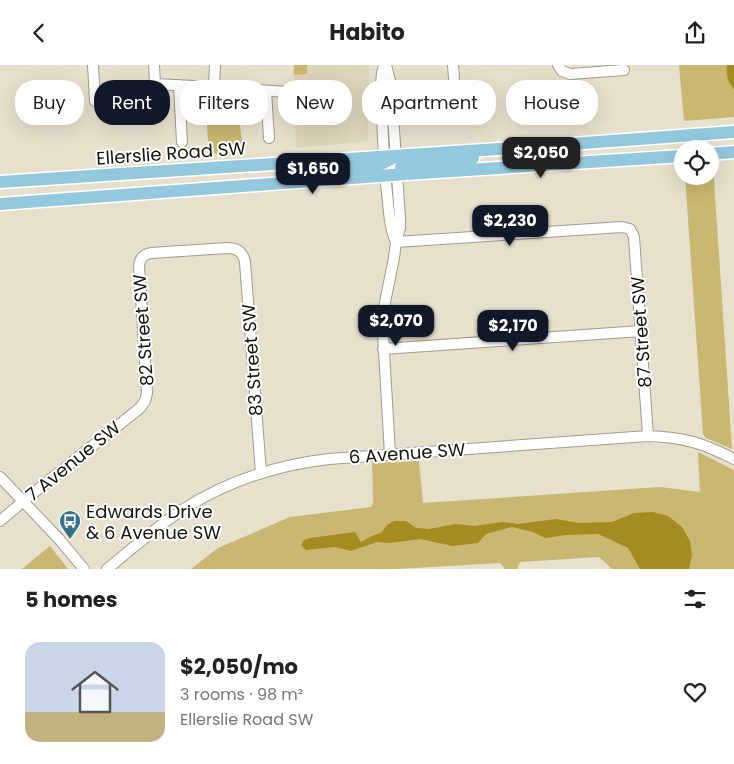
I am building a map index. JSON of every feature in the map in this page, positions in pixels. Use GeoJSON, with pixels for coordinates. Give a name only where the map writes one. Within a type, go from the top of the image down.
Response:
{"type":"FeatureCollection","features":[{"type":"Feature","properties":{"kind":"main road"},"geometry":{"type":"LineString","coordinates":[[0,204],[239,187],[289,175],[376,165],[509,154],[544,146],[734,132]]}},
{"type":"Feature","properties":{"kind":"main road"},"geometry":{"type":"LineString","coordinates":[[719,153],[734,152]]}},
{"type":"Feature","properties":{"kind":"main road","name":"Ellerslie Road SW"},"geometry":{"type":"LineString","coordinates":[[0,182],[390,165],[674,156]]}},
{"type":"Feature","properties":{"kind":"street"},"geometry":{"type":"LineString","coordinates":[[93,65],[94,83]]}},
{"type":"Feature","properties":{"kind":"street"},"geometry":{"type":"LineString","coordinates":[[154,65],[155,84],[179,85],[182,142]]}},
{"type":"Feature","properties":{"kind":"street"},"geometry":{"type":"LineString","coordinates":[[214,80],[215,65]]}},
{"type":"Feature","properties":{"kind":"street"},"geometry":{"type":"LineString","coordinates":[[385,65],[391,85],[390,165],[400,219],[400,229],[382,317],[390,454]]}},
{"type":"Feature","properties":{"kind":"street"},"geometry":{"type":"LineString","coordinates":[[453,65],[454,78]]}},
{"type":"Feature","properties":{"kind":"street"},"geometry":{"type":"LineString","coordinates":[[560,68],[570,74],[624,70]]}},
{"type":"Feature","properties":{"kind":"street"},"geometry":{"type":"LineString","coordinates":[[268,122],[269,138]]}},
{"type":"Feature","properties":{"kind":"street","name":"87 Street SW"},"geometry":{"type":"LineString","coordinates":[[396,242],[622,227],[630,229],[634,237],[648,436]]}},
{"type":"Feature","properties":{"kind":"street","name":"82 Street SW"},"geometry":{"type":"LineString","coordinates":[[145,401],[147,393],[139,270],[141,258],[151,253],[227,248],[238,251]]}},
{"type":"Feature","properties":{"kind":"street","name":"83 Street SW"},"geometry":{"type":"LineString","coordinates":[[238,251],[242,253],[245,262],[261,473]]}},
{"type":"Feature","properties":{"kind":"street"},"geometry":{"type":"LineString","coordinates":[[384,349],[640,331]]}},
{"type":"Feature","properties":{"kind":"street","name":"7 Avenue SW"},"geometry":{"type":"LineString","coordinates":[[0,521],[140,408],[145,401]]}},
{"type":"Feature","properties":{"kind":"street","name":"6 Avenue SW"},"geometry":{"type":"LineString","coordinates":[[107,569],[183,510],[224,487],[261,473],[315,460],[648,436],[691,441],[734,459]]}},
{"type":"Feature","properties":{"kind":"street"},"geometry":{"type":"LineString","coordinates":[[0,477],[59,539],[84,569]]}},
{"type":"Feature","properties":{"kind":"shaded area"},"geometry":{"type":"Polygon","coordinates":[[[293,65],[369,65],[369,80],[362,80],[362,125],[368,125],[368,141],[296,148],[295,125],[352,125],[352,80],[294,80],[293,65]]]}},
{"type":"Feature","properties":{"kind":"shaded area"},"geometry":{"type":"Polygon","coordinates":[[[294,65],[307,65],[307,74],[294,75],[294,65]]]}},
{"type":"Feature","properties":{"kind":"shaded area"},"geometry":{"type":"Polygon","coordinates":[[[679,65],[734,65],[734,117],[684,121],[679,65]]]}},
{"type":"Feature","properties":{"kind":"shaded area"},"geometry":{"type":"Polygon","coordinates":[[[727,65],[734,65],[734,89],[728,78],[727,65]]]}},
{"type":"Feature","properties":{"kind":"shaded area"},"geometry":{"type":"Polygon","coordinates":[[[207,125],[240,125],[243,151],[209,154],[207,125]]]}},
{"type":"Feature","properties":{"kind":"shaded area"},"geometry":{"type":"Polygon","coordinates":[[[686,185],[714,185],[732,449],[706,438],[703,434],[686,185]]]}},
{"type":"Feature","properties":{"kind":"shaded area"},"geometry":{"type":"Polygon","coordinates":[[[698,452],[734,470],[734,569],[612,569],[599,557],[520,562],[517,569],[505,569],[500,563],[396,569],[191,569],[218,548],[290,517],[371,507],[373,503],[372,463],[419,461],[423,503],[660,487],[700,492],[698,452]]]}},
{"type":"Feature","properties":{"kind":"shaded area"},"geometry":{"type":"Polygon","coordinates":[[[653,512],[668,516],[682,527],[690,541],[692,555],[689,569],[640,569],[628,548],[598,534],[545,538],[533,532],[512,527],[486,534],[478,543],[453,546],[420,539],[390,543],[377,542],[351,551],[335,547],[306,550],[301,545],[304,540],[310,538],[355,532],[361,542],[381,533],[387,525],[394,521],[406,521],[416,528],[429,529],[456,524],[475,526],[502,522],[518,524],[556,519],[579,523],[612,522],[634,513],[653,512]]]}},
{"type":"Feature","properties":{"kind":"shaded area"},"geometry":{"type":"Polygon","coordinates":[[[50,546],[68,569],[21,569],[23,568],[50,546]]]}},
{"type":"Feature","properties":{"kind":"place","name":"Edwards Drive & 6 Avenue SW"},"geometry":{"type":"Point","coordinates":[70,540]}}]}
